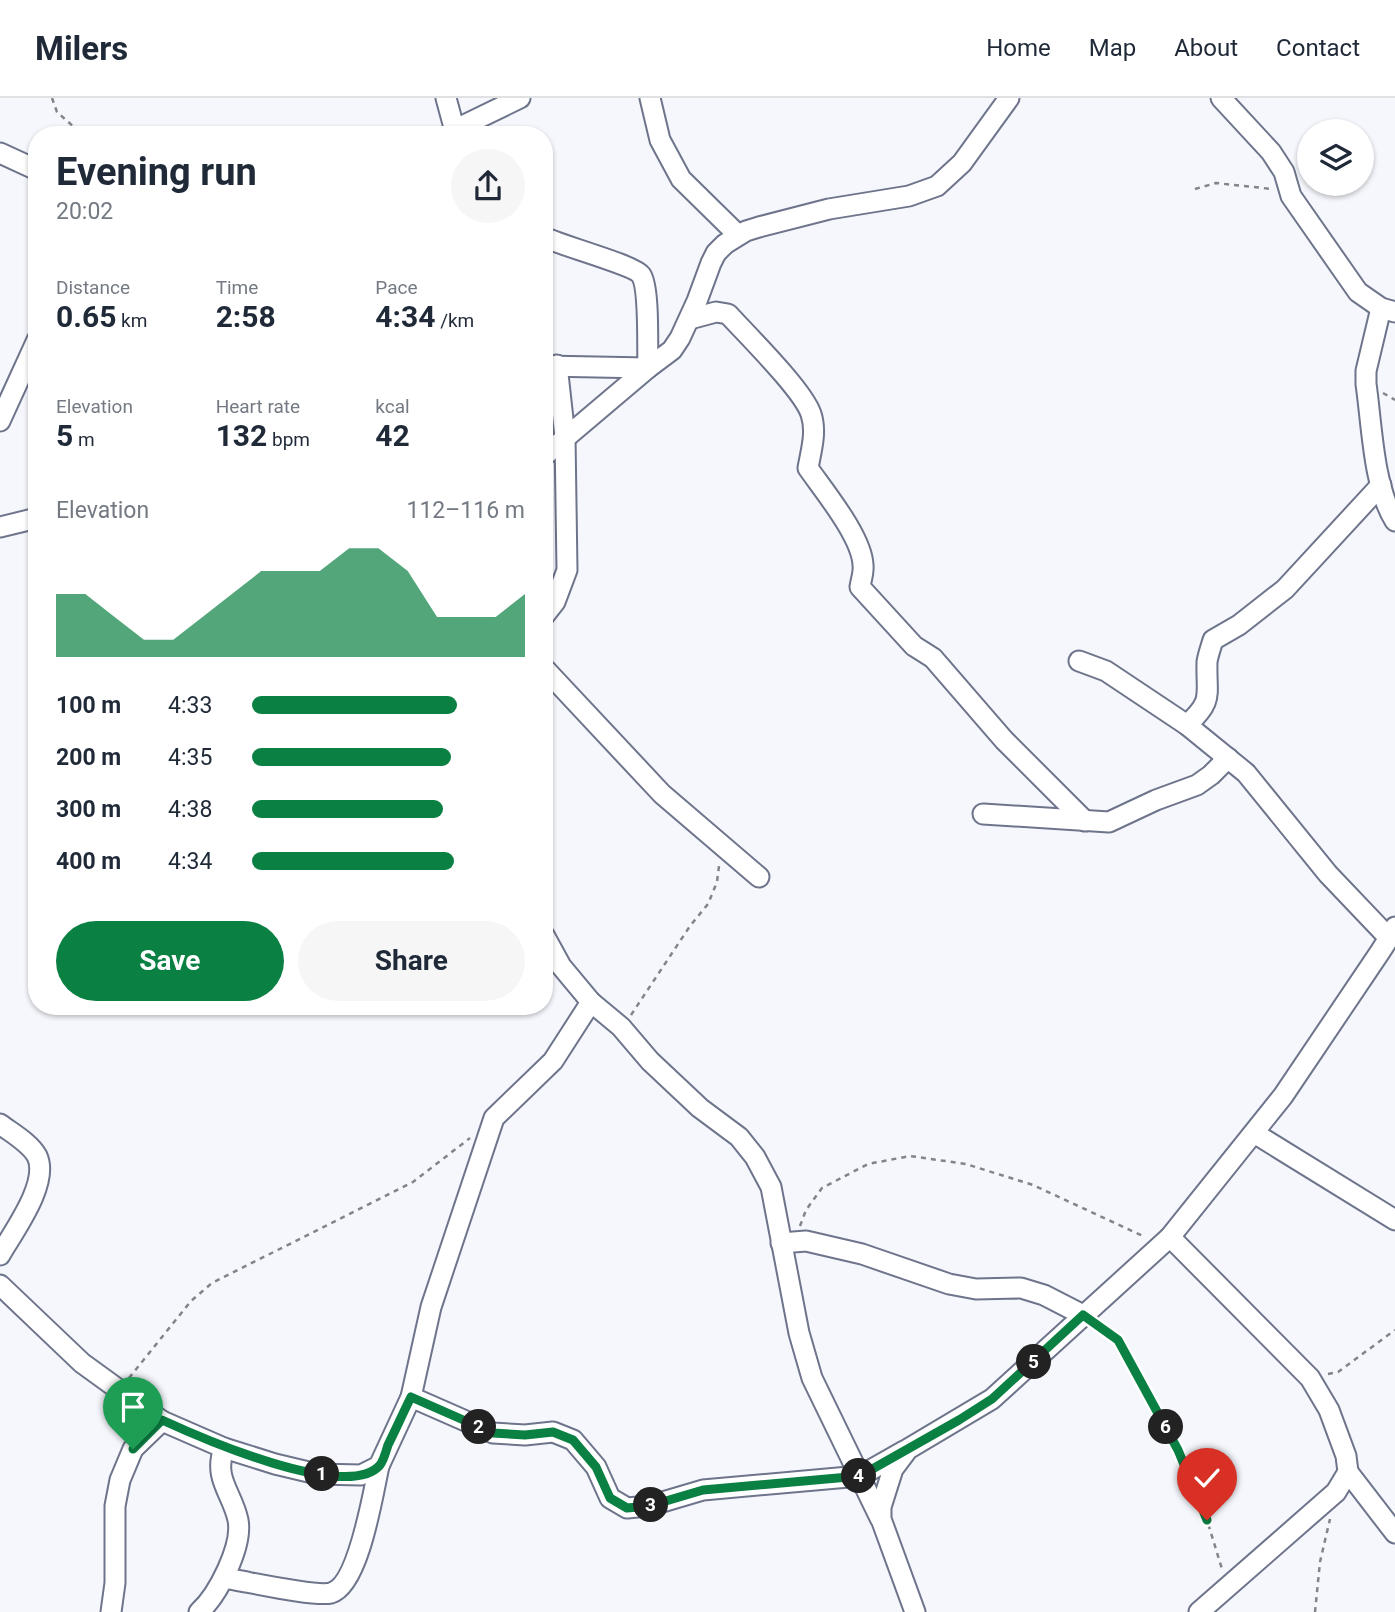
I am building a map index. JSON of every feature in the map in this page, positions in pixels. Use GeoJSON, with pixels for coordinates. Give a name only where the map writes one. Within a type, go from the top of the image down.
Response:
{"type":"FeatureCollection","features":[{"type":"Feature","properties":{"kind":"street"},"geometry":{"type":"LineString","coordinates":[[446,98],[453,126]]}},
{"type":"Feature","properties":{"kind":"street"},"geometry":{"type":"LineString","coordinates":[[466,126],[520,98]]}},
{"type":"Feature","properties":{"kind":"street"},"geometry":{"type":"LineString","coordinates":[[650,98],[660,140],[676,170],[738,235]]}},
{"type":"Feature","properties":{"kind":"street"},"geometry":{"type":"LineString","coordinates":[[553,448],[672,349],[690,319],[716,253],[738,235],[829,209],[909,196],[937,186],[962,163],[1009,98]]}},
{"type":"Feature","properties":{"kind":"street"},"geometry":{"type":"LineString","coordinates":[[1221,98],[1271,152],[1284,172],[1291,196],[1348,280],[1358,292],[1388,310],[1366,371],[1384,504],[1395,521]]}},
{"type":"Feature","properties":{"kind":"street"},"geometry":{"type":"LineString","coordinates":[[0,153],[28,166]]}},
{"type":"Feature","properties":{"kind":"street"},"geometry":{"type":"LineString","coordinates":[[553,241],[632,267],[642,276],[646,290],[648,369]]}},
{"type":"Feature","properties":{"kind":"street"},"geometry":{"type":"LineString","coordinates":[[690,319],[716,312],[728,314],[797,392],[811,413],[814,431],[808,468],[845,520],[858,545],[864,564],[860,587],[914,646],[933,658],[1004,740],[1084,821]]}},
{"type":"Feature","properties":{"kind":"street"},"geometry":{"type":"LineString","coordinates":[[0,421],[28,360]]}},
{"type":"Feature","properties":{"kind":"street"},"geometry":{"type":"LineString","coordinates":[[553,365],[648,369]]}},
{"type":"Feature","properties":{"kind":"street"},"geometry":{"type":"LineString","coordinates":[[553,375],[565,438],[567,570],[553,605]]}},
{"type":"Feature","properties":{"kind":"street"},"geometry":{"type":"LineString","coordinates":[[1186,725],[1202,711],[1206,702],[1209,687],[1207,660],[1213,640],[1239,625],[1285,589],[1381,485]]}},
{"type":"Feature","properties":{"kind":"street"},"geometry":{"type":"LineString","coordinates":[[0,527],[28,520]]}},
{"type":"Feature","properties":{"kind":"street"},"geometry":{"type":"LineString","coordinates":[[411,1397],[493,1433],[525,1435],[553,1432],[573,1440],[596,1467],[610,1498],[627,1508],[649,1506],[703,1490],[860,1476],[992,1399],[1165,1242],[1283,1096],[1393,933],[1328,874],[1246,773],[1186,725],[1106,671],[1079,661]]}},
{"type":"Feature","properties":{"kind":"street"},"geometry":{"type":"LineString","coordinates":[[553,678],[663,794],[759,877]]}},
{"type":"Feature","properties":{"kind":"street"},"geometry":{"type":"LineString","coordinates":[[983,814],[1109,822],[1197,785],[1228,758]]}},
{"type":"Feature","properties":{"kind":"street"},"geometry":{"type":"LineString","coordinates":[[553,951],[561,966],[591,1002],[621,1027],[650,1061],[700,1108],[739,1137],[755,1157],[771,1187],[787,1243],[799,1333],[812,1378],[881,1519],[915,1612]]}},
{"type":"Feature","properties":{"kind":"street"},"geometry":{"type":"LineString","coordinates":[[224,1577],[312,1593],[329,1593],[340,1588],[349,1578],[359,1550],[379,1466],[411,1397],[431,1307],[494,1118],[553,1061],[591,1002]]}},
{"type":"Feature","properties":{"kind":"street"},"geometry":{"type":"LineString","coordinates":[[0,1124],[23,1141],[37,1157],[40,1179],[0,1255]]}},
{"type":"Feature","properties":{"kind":"street"},"geometry":{"type":"LineString","coordinates":[[1254,1133],[1395,1220]]}},
{"type":"Feature","properties":{"kind":"street"},"geometry":{"type":"LineString","coordinates":[[787,1243],[806,1241],[862,1254],[949,1284],[976,1289],[1021,1289],[1044,1295],[1083,1315]]}},
{"type":"Feature","properties":{"kind":"street"},"geometry":{"type":"LineString","coordinates":[[1165,1242],[1310,1377],[1329,1410],[1346,1457],[1348,1472],[1395,1533]]}},
{"type":"Feature","properties":{"kind":"street"},"geometry":{"type":"LineString","coordinates":[[0,1285],[82,1363],[162,1420],[224,1448],[317,1474],[362,1475],[379,1466]]}},
{"type":"Feature","properties":{"kind":"street"},"geometry":{"type":"LineString","coordinates":[[111,1612],[115,1583],[115,1506],[120,1480],[133,1449],[162,1420]]}},
{"type":"Feature","properties":{"kind":"street"},"geometry":{"type":"LineString","coordinates":[[199,1612],[224,1577],[233,1559],[238,1521],[222,1480],[220,1459],[224,1448]]}},
{"type":"Feature","properties":{"kind":"street"},"geometry":{"type":"LineString","coordinates":[[881,1519],[881,1507],[893,1469],[908,1449]]}},
{"type":"Feature","properties":{"kind":"street"},"geometry":{"type":"LineString","coordinates":[[1199,1612],[1336,1492],[1348,1472]]}},
{"type":"Feature","properties":{"kind":"path"},"geometry":{"type":"LineString","coordinates":[[52,98],[57,112],[73,126]]}},
{"type":"Feature","properties":{"kind":"path"},"geometry":{"type":"LineString","coordinates":[[1195,189],[1216,183],[1268,188],[1291,196]]}},
{"type":"Feature","properties":{"kind":"path"},"geometry":{"type":"LineString","coordinates":[[621,1027],[640,1004],[690,926],[708,904],[718,882],[719,842]]}},
{"type":"Feature","properties":{"kind":"path"},"geometry":{"type":"LineString","coordinates":[[120,1389],[191,1301],[212,1283],[413,1182],[494,1118]]}},
{"type":"Feature","properties":{"kind":"path"},"geometry":{"type":"LineString","coordinates":[[787,1243],[822,1188],[868,1164],[910,1156],[966,1164],[1033,1185],[1165,1242]]}},
{"type":"Feature","properties":{"kind":"path"},"geometry":{"type":"LineString","coordinates":[[1083,1315],[1118,1340],[1178,1450],[1207,1520],[1227,1586]]}},
{"type":"Feature","properties":{"kind":"path"},"geometry":{"type":"LineString","coordinates":[[1310,1377],[1338,1372],[1395,1330]]}},
{"type":"Feature","properties":{"kind":"path"},"geometry":{"type":"LineString","coordinates":[[1315,1612],[1320,1562],[1336,1492]]}},
{"type":"Feature","properties":{"kind":"route"},"geometry":{"type":"LineString","coordinates":[[133,1449],[162,1420],[224,1448],[275,1464],[317,1474],[362,1475],[379,1466],[411,1397],[493,1433],[525,1435],[553,1432],[573,1440],[596,1467],[610,1498],[627,1508],[649,1506],[703,1490],[860,1476],[992,1399],[1083,1315],[1118,1340],[1178,1450],[1207,1520]]}}]}
